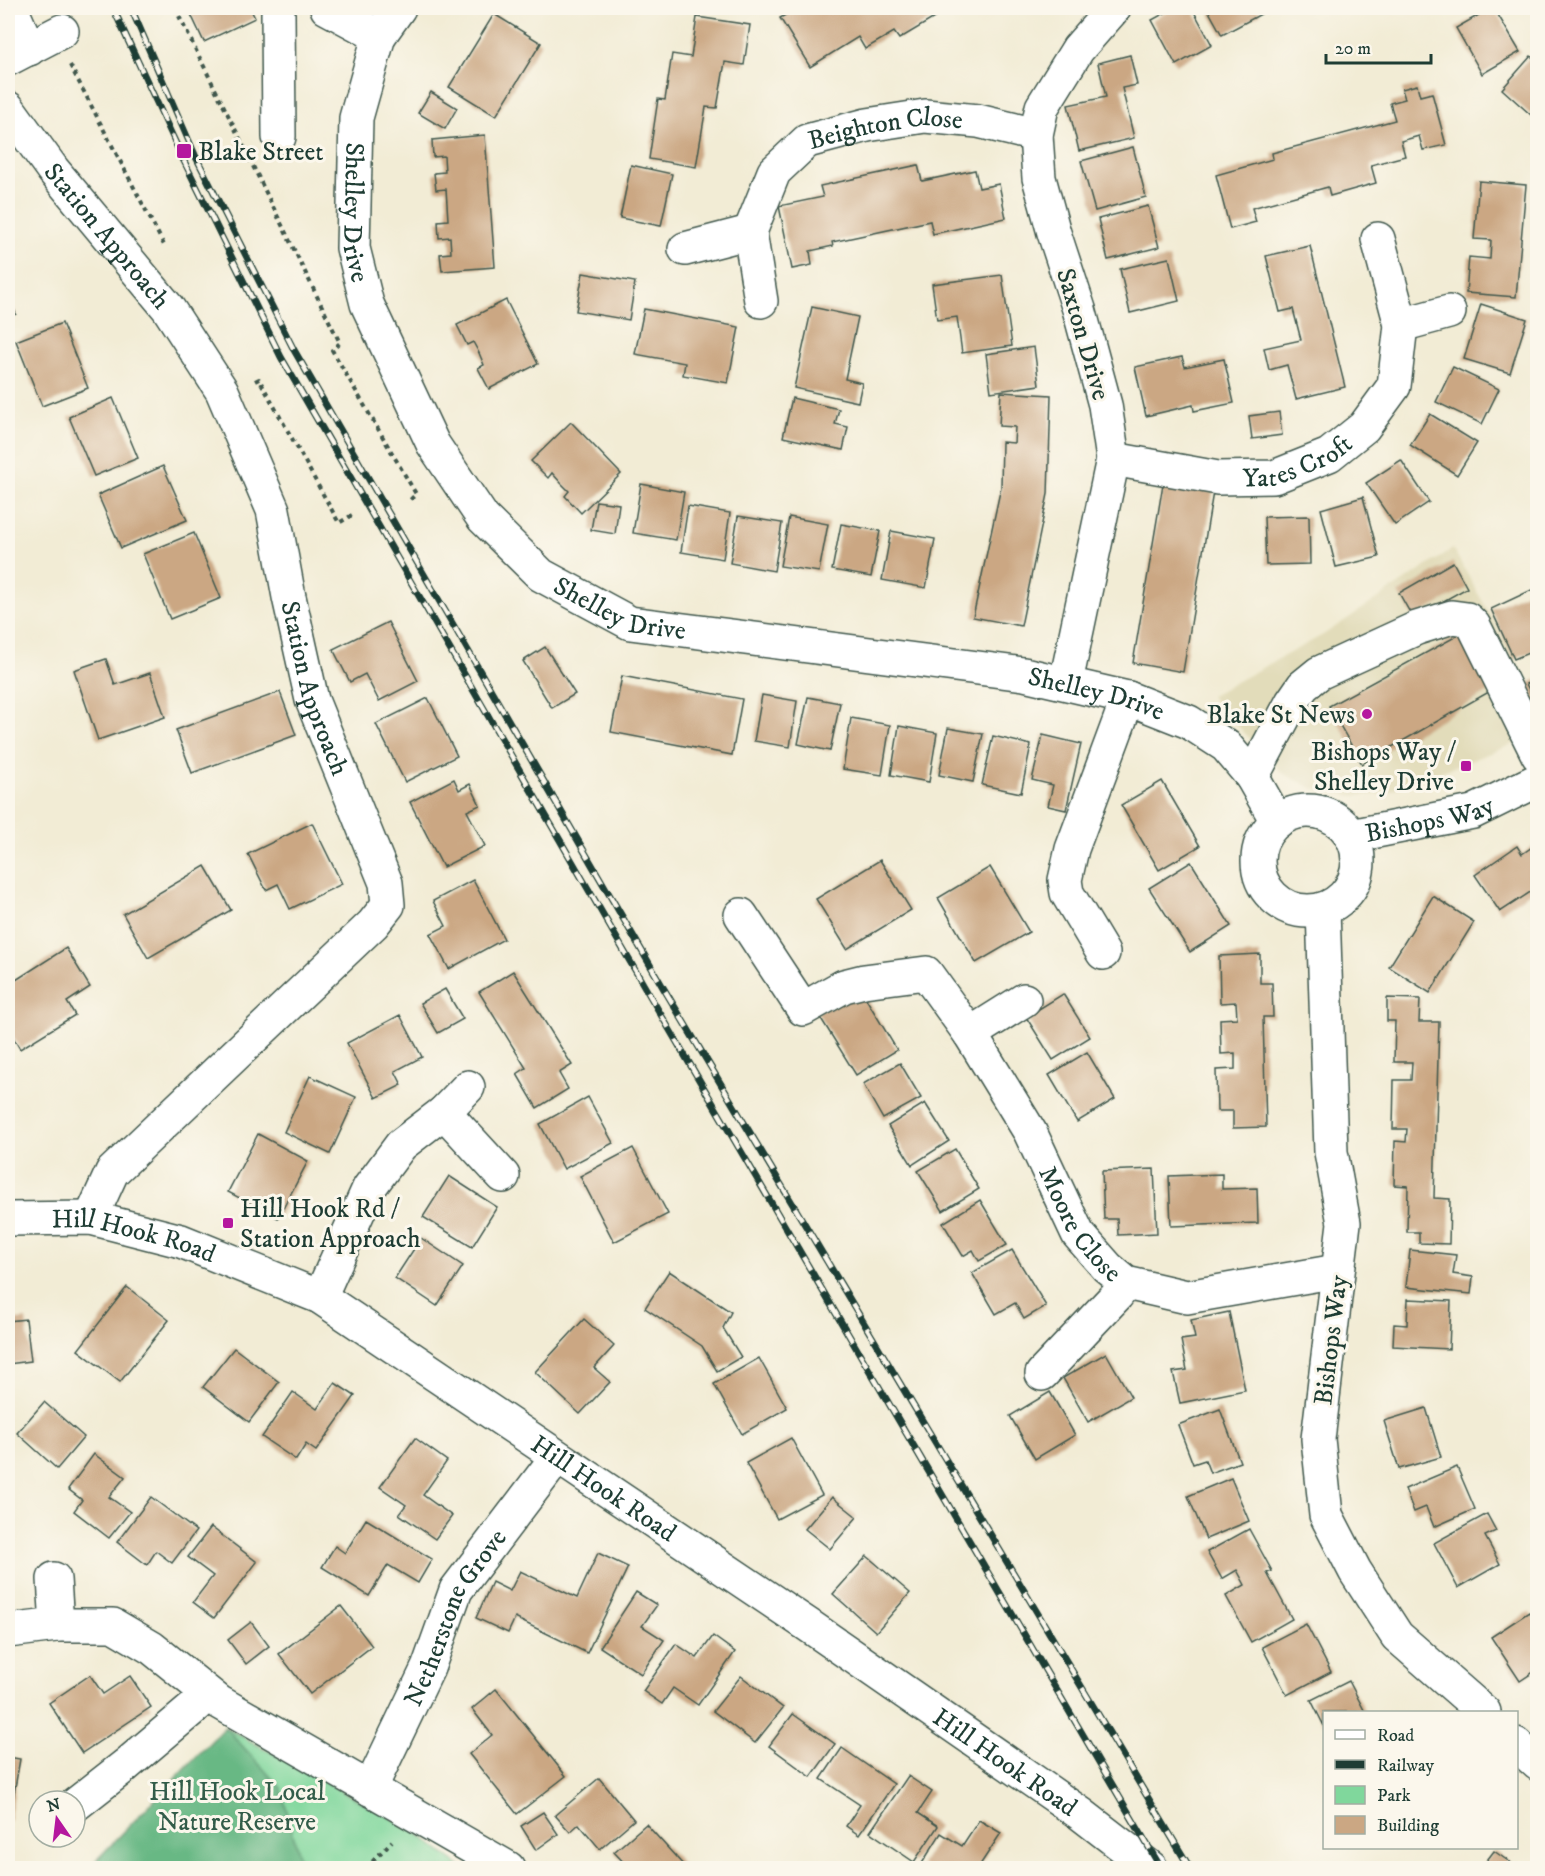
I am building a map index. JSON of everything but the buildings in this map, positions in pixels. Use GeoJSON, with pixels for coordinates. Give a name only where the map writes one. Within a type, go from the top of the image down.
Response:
{"type":"FeatureCollection","features":[{"type":"Feature","properties":{"kind":"street"},"geometry":{"type":"LineString","coordinates":[[11,8],[18,54]]}},
{"type":"Feature","properties":{"kind":"street"},"geometry":{"type":"LineString","coordinates":[[327,8],[379,36]]}},
{"type":"Feature","properties":{"kind":"street","name":"Shelley Drive"},"geometry":{"type":"LineString","coordinates":[[399,8],[379,36],[356,117],[353,248],[367,304],[433,444],[483,518],[541,575],[630,623],[1024,674],[1128,698],[1189,722],[1226,746],[1252,777],[1277,821]]}},
{"type":"Feature","properties":{"kind":"street","name":"Saxton Drive"},"geometry":{"type":"LineString","coordinates":[[1066,682],[1113,459],[1105,405],[1079,309],[1039,178],[1036,135],[1042,107],[1078,49],[1114,8]]}},
{"type":"Feature","properties":{"kind":"street"},"geometry":{"type":"LineString","coordinates":[[279,137],[282,9]]}},
{"type":"Feature","properties":{"kind":"street"},"geometry":{"type":"LineString","coordinates":[[8,18],[18,54]]}},
{"type":"Feature","properties":{"kind":"street"},"geometry":{"type":"LineString","coordinates":[[18,54],[63,31]]}},
{"type":"Feature","properties":{"kind":"street","name":"Station Approach"},"geometry":{"type":"LineString","coordinates":[[8,108],[53,170],[168,308],[222,391],[273,510],[289,597],[312,700],[387,883],[388,905],[373,924],[112,1172],[91,1218]]}},
{"type":"Feature","properties":{"kind":"street","name":"Beighton Close"},"geometry":{"type":"LineString","coordinates":[[750,232],[774,172],[807,141],[867,125],[925,116],[978,121],[1036,135]]}},
{"type":"Feature","properties":{"kind":"street"},"geometry":{"type":"LineString","coordinates":[[686,249],[750,232],[761,301]]}},
{"type":"Feature","properties":{"kind":"street","name":"Yates Croft"},"geometry":{"type":"LineString","coordinates":[[1113,459],[1218,478],[1274,477],[1329,455],[1365,427],[1394,386],[1401,326],[1378,239]]}},
{"type":"Feature","properties":{"kind":"street"},"geometry":{"type":"LineString","coordinates":[[1401,326],[1449,312]]}},
{"type":"Feature","properties":{"kind":"street"},"geometry":{"type":"LineString","coordinates":[[1252,777],[1302,686],[1319,673],[1417,628],[1452,617],[1467,619],[1474,626],[1538,755]]}},
{"type":"Feature","properties":{"kind":"street"},"geometry":{"type":"LineString","coordinates":[[1103,953],[1067,893],[1065,880],[1072,849],[1128,698]]}},
{"type":"Feature","properties":{"kind":"street","name":"Bishops Way"},"geometry":{"type":"LineString","coordinates":[[1351,836],[1473,812],[1538,780]]}},
{"type":"Feature","properties":{"kind":"street"},"geometry":{"type":"LineString","coordinates":[[1300,812],[1323,814],[1343,825],[1351,836],[1357,855],[1356,877],[1344,896],[1335,904],[1309,911],[1291,909],[1278,902],[1266,890],[1258,871],[1258,851],[1267,832],[1277,821],[1300,812]]}},
{"type":"Feature","properties":{"kind":"street","name":"Bishops Way"},"geometry":{"type":"LineString","coordinates":[[1323,909],[1331,1152],[1344,1223],[1318,1439],[1326,1515],[1355,1571],[1397,1636],[1482,1711]]}},
{"type":"Feature","properties":{"kind":"street","name":"Moore Close"},"geometry":{"type":"LineString","coordinates":[[741,915],[803,1009],[844,986],[864,981],[926,973],[970,1034],[1030,1132],[1078,1234],[1107,1267],[1126,1283],[1188,1297],[1337,1271]]}},
{"type":"Feature","properties":{"kind":"street"},"geometry":{"type":"LineString","coordinates":[[970,1034],[1024,1000]]}},
{"type":"Feature","properties":{"kind":"street"},"geometry":{"type":"LineString","coordinates":[[320,1297],[369,1188],[401,1145],[444,1112],[468,1087]]}},
{"type":"Feature","properties":{"kind":"street"},"geometry":{"type":"LineString","coordinates":[[444,1112],[503,1176]]}},
{"type":"Feature","properties":{"kind":"street","name":"Hill Hook Road"},"geometry":{"type":"LineString","coordinates":[[8,1219],[91,1218],[181,1241],[320,1297],[808,1625],[1080,1814],[1151,1869]]}},
{"type":"Feature","properties":{"kind":"street"},"geometry":{"type":"LineString","coordinates":[[1042,1374],[1126,1283]]}},
{"type":"Feature","properties":{"kind":"street","name":"Netherstone Grove"},"geometry":{"type":"LineString","coordinates":[[370,1789],[428,1668],[456,1590],[557,1457]]}},
{"type":"Feature","properties":{"kind":"street"},"geometry":{"type":"LineString","coordinates":[[54,1579],[57,1625]]}},
{"type":"Feature","properties":{"kind":"street"},"geometry":{"type":"LineString","coordinates":[[8,1631],[57,1625],[113,1625],[152,1648],[219,1702],[508,1869]]}},
{"type":"Feature","properties":{"kind":"street"},"geometry":{"type":"LineString","coordinates":[[87,1795],[197,1705],[207,1693]]}},
{"type":"Feature","properties":{"kind":"street"},"geometry":{"type":"LineString","coordinates":[[1518,1746],[1538,1764]]}},
{"type":"Feature","properties":{"kind":"path"},"geometry":{"type":"LineString","coordinates":[[175,8],[340,344],[332,350],[416,494],[408,502]]}},
{"type":"Feature","properties":{"kind":"shaded area"},"geometry":{"type":"Polygon","coordinates":[[[1453,549],[1537,698],[1537,735],[1383,794],[1352,796],[1312,788],[1282,773],[1210,696],[1323,635],[1453,549]]]}},
{"type":"Feature","properties":{"kind":"green space","name":"Hill Hook Local Nature Reserve"},"geometry":{"type":"Polygon","coordinates":[[[225,1727],[413,1830],[462,1868],[89,1868],[225,1727]]]}},
{"type":"Feature","properties":{"kind":"green space","name":"Hill Hook Local Nature Reserve"},"geometry":{"type":"Polygon","coordinates":[[[225,1727],[281,1788],[302,1868],[89,1868],[225,1727]]]}},
{"type":"Feature","properties":{"kind":"railway"},"geometry":{"type":"LineString","coordinates":[[113,8],[183,159],[281,357],[650,996],[1161,1868]]}},
{"type":"Feature","properties":{"kind":"railway"},"geometry":{"type":"LineString","coordinates":[[131,8],[195,155],[294,350],[664,989],[1190,1868]]}},
{"type":"Feature","properties":{"kind":"place","name":"Blake Street"},"geometry":{"type":"Point","coordinates":[184,151]}},
{"type":"Feature","properties":{"kind":"place","name":"Blake St News"},"geometry":{"type":"Point","coordinates":[1367,714]}},
{"type":"Feature","properties":{"kind":"place","name":"Bishops Way / Shelley Drive"},"geometry":{"type":"Point","coordinates":[1466,766]}},
{"type":"Feature","properties":{"kind":"place","name":"Hill Hook Rd / Station Approach"},"geometry":{"type":"Point","coordinates":[228,1223]}}]}
